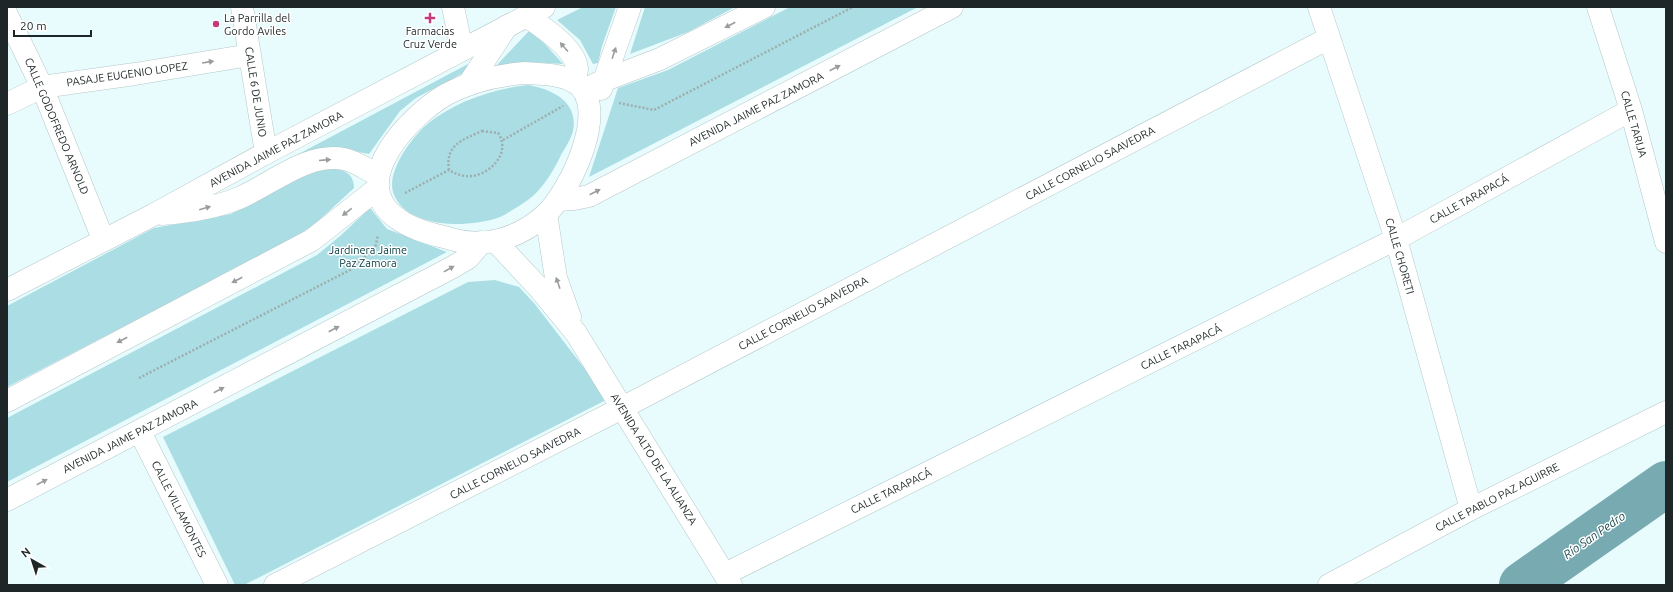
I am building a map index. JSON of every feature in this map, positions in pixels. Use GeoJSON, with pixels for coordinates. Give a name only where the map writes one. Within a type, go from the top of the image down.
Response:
{"type":"FeatureCollection","features":[{"type":"Feature","properties":{"kind":"street","name":"CALLE 6 DE JUNIO"},"geometry":{"type":"LineString","coordinates":[[242,7],[266,153]]}},
{"type":"Feature","properties":{"kind":"street"},"geometry":{"type":"LineString","coordinates":[[453,7],[462,50]]}},
{"type":"Feature","properties":{"kind":"street"},"geometry":{"type":"LineString","coordinates":[[589,115],[605,80],[630,7]]}},
{"type":"Feature","properties":{"kind":"street"},"geometry":{"type":"LineString","coordinates":[[468,85],[525,16],[548,30],[568,49],[577,68],[579,86],[588,102],[589,129],[582,153],[569,181],[552,207],[519,233],[489,242],[465,243],[418,230],[398,220],[388,211],[381,200],[378,181],[384,156],[411,121],[434,102],[468,85],[505,75],[525,73],[551,75],[579,86],[605,80],[673,53],[764,7]]}},
{"type":"Feature","properties":{"kind":"street","name":"AVENIDA JAIME PAZ ZAMORA"},"geometry":{"type":"LineString","coordinates":[[552,207],[574,199],[589,196],[952,7]]}},
{"type":"Feature","properties":{"kind":"street","name":"CALLE CHORETI"},"geometry":{"type":"LineString","coordinates":[[1319,7],[1328,38],[1396,239],[1471,509]]}},
{"type":"Feature","properties":{"kind":"street","name":"CALLE TARIJA"},"geometry":{"type":"LineString","coordinates":[[1598,7],[1631,110],[1666,242]]}},
{"type":"Feature","properties":{"kind":"street","name":"CALLE GODOFREDO ARNOLD"},"geometry":{"type":"LineString","coordinates":[[7,14],[42,87],[103,239]]}},
{"type":"Feature","properties":{"kind":"street","name":"AVENIDA JAIME PAZ ZAMORA"},"geometry":{"type":"LineString","coordinates":[[7,290],[103,239],[153,215],[266,153],[525,16]]}},
{"type":"Feature","properties":{"kind":"street","name":"CALLE CORNELIO SAAVEDRA"},"geometry":{"type":"LineString","coordinates":[[275,585],[622,408],[1328,38]]}},
{"type":"Feature","properties":{"kind":"street","name":"PASAJE EUGENIO LOPEZ"},"geometry":{"type":"LineString","coordinates":[[7,104],[42,87],[250,55]]}},
{"type":"Feature","properties":{"kind":"street","name":"CALLE TARAPACÁ"},"geometry":{"type":"LineString","coordinates":[[728,579],[1396,239],[1631,110]]}},
{"type":"Feature","properties":{"kind":"street"},"geometry":{"type":"LineString","coordinates":[[153,215],[196,211],[239,198],[300,167],[321,159],[344,159],[378,181]]}},
{"type":"Feature","properties":{"kind":"street"},"geometry":{"type":"LineString","coordinates":[[7,401],[312,240],[378,181]]}},
{"type":"Feature","properties":{"kind":"street","name":"AVENIDA ALTO DE LA ALIANZA"},"geometry":{"type":"LineString","coordinates":[[552,207],[556,278],[576,333]]}},
{"type":"Feature","properties":{"kind":"street","name":"AVENIDA JAIME PAZ ZAMORA"},"geometry":{"type":"LineString","coordinates":[[7,500],[140,432],[451,268],[468,258],[489,242]]}},
{"type":"Feature","properties":{"kind":"street","name":"AVENIDA ALTO DE LA ALIANZA"},"geometry":{"type":"LineString","coordinates":[[489,242],[539,288],[576,333],[728,579]]}},
{"type":"Feature","properties":{"kind":"street","name":"CALLE PABLO PAZ AGUIRRE"},"geometry":{"type":"LineString","coordinates":[[1329,585],[1471,509],[1666,412]]}},
{"type":"Feature","properties":{"kind":"street","name":"CALLE VILLAMONTES"},"geometry":{"type":"LineString","coordinates":[[140,432],[217,585]]}},
{"type":"Feature","properties":{"kind":"path"},"geometry":{"type":"LineString","coordinates":[[614,102],[654,110],[853,7]]}},
{"type":"Feature","properties":{"kind":"path"},"geometry":{"type":"LineString","coordinates":[[502,140],[567,104]]}},
{"type":"Feature","properties":{"kind":"path"},"geometry":{"type":"LineString","coordinates":[[403,194],[450,170],[466,176],[482,173],[497,162],[502,149],[502,140],[498,133],[482,131],[464,139],[452,149],[448,159],[450,170]]}},
{"type":"Feature","properties":{"kind":"path"},"geometry":{"type":"LineString","coordinates":[[139,378],[350,270],[375,248],[380,229]]}},
{"type":"Feature","properties":{"kind":"green space"},"geometry":{"type":"Polygon","coordinates":[[[583,7],[616,7],[602,46],[598,63],[593,64],[580,40],[557,20],[583,7]]]}},
{"type":"Feature","properties":{"kind":"green space"},"geometry":{"type":"Polygon","coordinates":[[[645,7],[735,7],[688,32],[630,54],[645,7]]]}},
{"type":"Feature","properties":{"kind":"green space"},"geometry":{"type":"Polygon","coordinates":[[[790,7],[918,7],[589,177],[618,88],[668,70],[790,7]]]}},
{"type":"Feature","properties":{"kind":"green space"},"geometry":{"type":"Polygon","coordinates":[[[529,31],[544,43],[563,64],[530,62],[495,67],[529,31]]]}},
{"type":"Feature","properties":{"kind":"green space"},"geometry":{"type":"Polygon","coordinates":[[[468,64],[465,72],[416,98],[400,111],[369,154],[337,148],[246,186],[242,184],[468,64]]]}},
{"type":"Feature","properties":{"kind":"green space","name":"Jardinera Jaime Paz Zamora"},"geometry":{"type":"Polygon","coordinates":[[[528,85],[554,93],[561,98],[572,112],[574,121],[573,131],[556,165],[536,193],[506,214],[490,220],[473,223],[453,224],[432,221],[412,214],[404,209],[397,201],[393,192],[392,184],[394,175],[397,165],[407,147],[425,126],[448,110],[474,98],[487,93],[528,85]]]}},
{"type":"Feature","properties":{"kind":"green space","name":"Jardinera Jaime Paz Zamora"},"geometry":{"type":"Polygon","coordinates":[[[332,168],[341,170],[348,174],[354,183],[354,188],[313,226],[264,254],[7,387],[7,306],[154,228],[231,214],[318,169],[332,168]]]}},
{"type":"Feature","properties":{"kind":"green space","name":"Jardinera Jaime Paz Zamora"},"geometry":{"type":"Polygon","coordinates":[[[370,208],[387,229],[447,252],[7,482],[7,418],[317,255],[370,208]]]}},
{"type":"Feature","properties":{"kind":"green space"},"geometry":{"type":"Polygon","coordinates":[[[495,280],[519,287],[534,303],[608,399],[244,585],[235,585],[163,437],[468,282],[495,280]]]}},
{"type":"Feature","properties":{"kind":"waterway","name":"Río San Pedro"},"geometry":{"type":"LineString","coordinates":[[1522,585],[1666,484]]}},
{"type":"Feature","properties":{"kind":"place","name":"Farmacias Cruz Verde"},"geometry":{"type":"Point","coordinates":[430,18]}},
{"type":"Feature","properties":{"kind":"place","name":"La Parrilla del Gordo Aviles"},"geometry":{"type":"Point","coordinates":[216,24]}}]}
